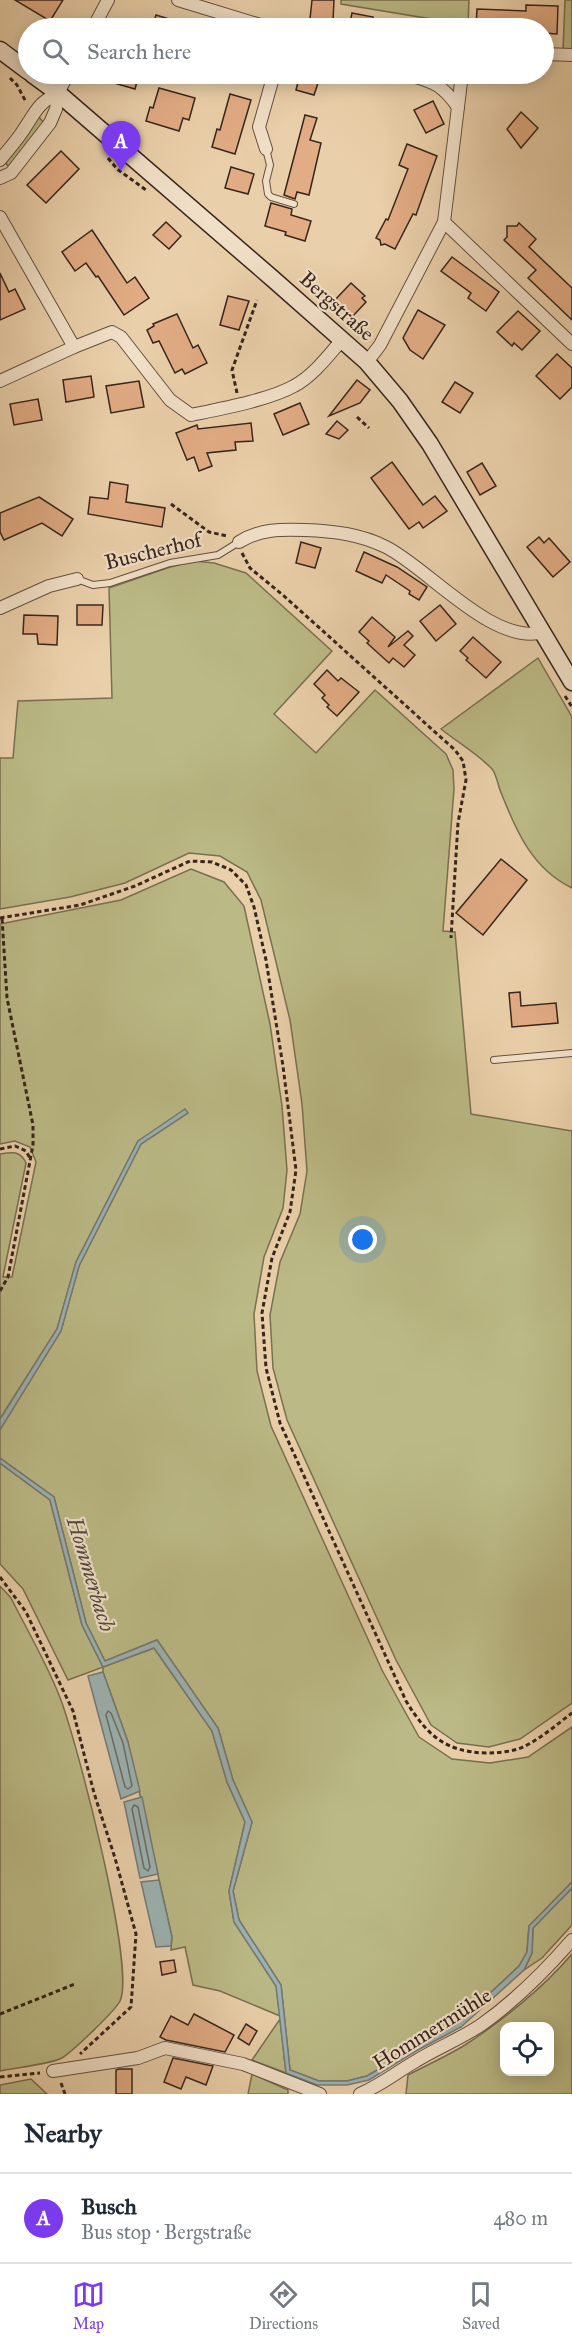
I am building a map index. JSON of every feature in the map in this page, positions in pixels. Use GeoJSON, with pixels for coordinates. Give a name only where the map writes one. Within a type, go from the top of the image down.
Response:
{"type":"FeatureCollection","features":[{"type":"Feature","properties":{"kind":"main road"},"geometry":{"type":"LineString","coordinates":[[0,50],[18,64]]}},
{"type":"Feature","properties":{"kind":"main road","name":"Bergstraße"},"geometry":{"type":"LineString","coordinates":[[46,84],[270,282],[367,363],[400,401],[430,444],[572,682]]}},
{"type":"Feature","properties":{"kind":"street"},"geometry":{"type":"LineString","coordinates":[[98,18],[108,0]]}},
{"type":"Feature","properties":{"kind":"street"},"geometry":{"type":"LineString","coordinates":[[178,0],[237,18]]}},
{"type":"Feature","properties":{"kind":"street"},"geometry":{"type":"LineString","coordinates":[[554,54],[572,54]]}},
{"type":"Feature","properties":{"kind":"street"},"geometry":{"type":"LineString","coordinates":[[0,178],[11,173],[50,123],[63,84]]}},
{"type":"Feature","properties":{"kind":"street"},"geometry":{"type":"LineString","coordinates":[[266,149],[260,127],[271,84]]}},
{"type":"Feature","properties":{"kind":"street"},"geometry":{"type":"LineString","coordinates":[[436,84],[446,90],[458,107]]}},
{"type":"Feature","properties":{"kind":"street"},"geometry":{"type":"LineString","coordinates":[[367,363],[380,345],[444,222],[461,84]]}},
{"type":"Feature","properties":{"kind":"street"},"geometry":{"type":"LineString","coordinates":[[0,160],[26,127],[35,110],[45,100],[58,93]]}},
{"type":"Feature","properties":{"kind":"street"},"geometry":{"type":"LineString","coordinates":[[0,217],[74,347]]}},
{"type":"Feature","properties":{"kind":"street"},"geometry":{"type":"LineString","coordinates":[[444,222],[572,344]]}},
{"type":"Feature","properties":{"kind":"street"},"geometry":{"type":"LineString","coordinates":[[0,381],[107,333],[122,336],[170,400],[191,415],[294,386],[315,370],[341,341]]}},
{"type":"Feature","properties":{"kind":"street"},"geometry":{"type":"LineString","coordinates":[[239,542],[251,535],[286,529],[362,536],[388,548],[416,567],[476,614],[524,634],[543,632]]}},
{"type":"Feature","properties":{"kind":"street","name":"Buscherhof"},"geometry":{"type":"LineString","coordinates":[[0,608],[48,586],[77,579]]}},
{"type":"Feature","properties":{"kind":"street","name":"Hommermühle"},"geometry":{"type":"LineString","coordinates":[[360,2094],[384,2083],[416,2061],[480,2025],[519,1994],[572,1940]]}},
{"type":"Feature","properties":{"kind":"street"},"geometry":{"type":"LineString","coordinates":[[53,2071],[138,2058],[165,2048],[243,2064],[320,2094]]}},
{"type":"Feature","properties":{"kind":"lane"},"geometry":{"type":"LineString","coordinates":[[266,149],[270,165],[266,181],[268,194],[294,204]]}},
{"type":"Feature","properties":{"kind":"lane","name":"Buscherhof"},"geometry":{"type":"LineString","coordinates":[[77,579],[93,585],[111,583],[170,563],[218,555],[239,542]]}},
{"type":"Feature","properties":{"kind":"lane"},"geometry":{"type":"LineString","coordinates":[[494,1060],[572,1053]]}},
{"type":"Feature","properties":{"kind":"path"},"geometry":{"type":"LineString","coordinates":[[5,75],[17,86],[26,102],[35,110]]}},
{"type":"Feature","properties":{"kind":"path"},"geometry":{"type":"LineString","coordinates":[[240,403],[232,370],[257,300]]}},
{"type":"Feature","properties":{"kind":"path"},"geometry":{"type":"LineString","coordinates":[[357,417],[369,428]]}},
{"type":"Feature","properties":{"kind":"path","name":"Buscherhof"},"geometry":{"type":"LineString","coordinates":[[171,504],[209,532],[230,537],[239,542]]}},
{"type":"Feature","properties":{"kind":"path"},"geometry":{"type":"LineString","coordinates":[[239,542],[243,559],[250,568],[455,750],[463,761],[466,780],[458,823],[451,938]]}},
{"type":"Feature","properties":{"kind":"path"},"geometry":{"type":"LineString","coordinates":[[0,1291],[10,1268],[31,1160],[33,1125],[7,998],[1,918],[80,905],[135,886],[190,861],[212,862],[231,870],[246,885],[254,907],[266,960],[283,1065],[296,1170],[290,1212],[272,1258],[262,1312],[266,1368],[280,1424],[406,1701],[427,1730],[453,1748],[469,1753],[497,1753],[519,1749],[572,1713]]}},
{"type":"Feature","properties":{"kind":"path"},"geometry":{"type":"LineString","coordinates":[[0,1149],[15,1146],[26,1151],[31,1160]]}},
{"type":"Feature","properties":{"kind":"path"},"geometry":{"type":"LineString","coordinates":[[0,1577],[26,1612],[73,1711],[94,1793],[136,1934],[131,2007],[78,2056]]}},
{"type":"Feature","properties":{"kind":"path"},"geometry":{"type":"LineString","coordinates":[[0,2014],[75,1984]]}},
{"type":"Feature","properties":{"kind":"path"},"geometry":{"type":"LineString","coordinates":[[0,2077],[53,2071]]}},
{"type":"Feature","properties":{"kind":"shaded area"},"geometry":{"type":"Polygon","coordinates":[[[341,0],[469,0],[468,18],[426,18],[341,4],[341,0]]]}},
{"type":"Feature","properties":{"kind":"shaded area"},"geometry":{"type":"Polygon","coordinates":[[[565,0],[572,0],[572,51],[563,51],[565,0]]]}},
{"type":"Feature","properties":{"kind":"shaded area"},"geometry":{"type":"Polygon","coordinates":[[[38,116],[44,123],[9,166],[7,165],[5,160],[38,116]]]}},
{"type":"Feature","properties":{"kind":"shaded area"},"geometry":{"type":"Polygon","coordinates":[[[195,561],[214,563],[246,573],[332,651],[274,714],[316,753],[375,690],[446,754],[453,770],[454,789],[443,931],[455,932],[471,1114],[572,1131],[572,1703],[520,1739],[489,1747],[457,1743],[431,1725],[396,1660],[287,1420],[273,1368],[270,1315],[280,1262],[300,1214],[307,1171],[302,1104],[290,1020],[261,900],[247,872],[220,856],[189,853],[125,883],[70,897],[0,909],[0,758],[13,758],[18,701],[112,698],[109,588],[195,561]]]}},
{"type":"Feature","properties":{"kind":"shaded area"},"geometry":{"type":"Polygon","coordinates":[[[538,658],[572,717],[572,888],[547,871],[528,849],[514,823],[492,769],[441,729],[538,658]]]}},
{"type":"Feature","properties":{"kind":"shaded area"},"geometry":{"type":"Polygon","coordinates":[[[191,869],[224,882],[244,906],[270,1024],[282,1106],[287,1170],[283,1208],[264,1257],[254,1314],[257,1371],[271,1426],[382,1670],[419,1737],[452,1759],[490,1763],[528,1757],[572,1727],[572,1882],[529,1926],[527,1952],[519,1966],[457,2024],[367,2076],[347,2081],[319,2081],[290,2070],[281,1985],[239,1920],[233,1891],[252,1822],[233,1780],[218,1728],[157,1640],[105,1661],[86,1623],[54,1497],[0,1458],[0,1430],[3,1423],[61,1331],[79,1266],[141,1144],[187,1113],[138,1141],[76,1262],[57,1329],[0,1419],[0,1154],[18,1154],[26,1163],[3,1277],[12,1277],[36,1162],[30,1147],[15,1141],[0,1144],[0,924],[121,900],[191,869]]]}},
{"type":"Feature","properties":{"kind":"shaded area"},"geometry":{"type":"Polygon","coordinates":[[[0,1463],[50,1500],[82,1625],[103,1667],[68,1680],[23,1589],[0,1564],[0,1463]]]}},
{"type":"Feature","properties":{"kind":"shaded area"},"geometry":{"type":"Polygon","coordinates":[[[0,1586],[11,1598],[42,1658],[67,1719],[102,1851],[120,1945],[123,1980],[117,2006],[62,2058],[0,2071],[0,1586]]]}},
{"type":"Feature","properties":{"kind":"shaded area"},"geometry":{"type":"Polygon","coordinates":[[[154,1648],[212,1731],[227,1782],[245,1822],[229,1891],[234,1922],[276,1986],[280,2016],[220,1991],[193,1985],[185,1947],[171,1950],[172,1937],[128,1742],[103,1667],[154,1648]]]}},
{"type":"Feature","properties":{"kind":"shaded area"},"geometry":{"type":"Polygon","coordinates":[[[572,1888],[572,1925],[542,1958],[524,1970],[532,1953],[533,1928],[572,1888]]]}},
{"type":"Feature","properties":{"kind":"shaded area"},"geometry":{"type":"Polygon","coordinates":[[[572,1954],[572,2094],[406,2094],[408,2075],[479,2036],[549,1979],[572,1954]]]}},
{"type":"Feature","properties":{"kind":"shaded area"},"geometry":{"type":"Polygon","coordinates":[[[280,2019],[286,2073],[252,2060],[280,2019]]]}},
{"type":"Feature","properties":{"kind":"shaded area"},"geometry":{"type":"Polygon","coordinates":[[[252,2074],[288,2090],[288,2094],[248,2094],[252,2074]]]}},
{"type":"Feature","properties":{"kind":"shaded area"},"geometry":{"type":"Polygon","coordinates":[[[31,2079],[47,2094],[0,2094],[0,2085],[31,2079]]]}},
{"type":"Feature","properties":{"kind":"water"},"geometry":{"type":"Polygon","coordinates":[[[185,1109],[188,1113],[141,1144],[79,1266],[61,1331],[0,1430],[0,1419],[57,1329],[76,1262],[138,1141],[185,1109]]]}},
{"type":"Feature","properties":{"kind":"water"},"geometry":{"type":"Polygon","coordinates":[[[0,1458],[54,1497],[86,1623],[105,1661],[157,1640],[218,1728],[233,1780],[252,1822],[233,1891],[239,1920],[281,1985],[290,2070],[319,2081],[347,2081],[367,2076],[457,2024],[519,1966],[527,1952],[529,1926],[572,1882],[572,1888],[533,1928],[532,1953],[524,1970],[461,2027],[369,2080],[347,2085],[317,2085],[286,2073],[276,1986],[234,1922],[229,1891],[245,1822],[227,1782],[212,1731],[154,1648],[103,1667],[82,1625],[50,1500],[0,1463],[0,1458]]]}},
{"type":"Feature","properties":{"kind":"water"},"geometry":{"type":"Polygon","coordinates":[[[103,1672],[128,1742],[140,1791],[121,1799],[88,1676],[103,1672]]]}},
{"type":"Feature","properties":{"kind":"water"},"geometry":{"type":"Polygon","coordinates":[[[142,1797],[158,1874],[140,1878],[124,1802],[142,1797]]]}},
{"type":"Feature","properties":{"kind":"water"},"geometry":{"type":"Polygon","coordinates":[[[159,1880],[172,1937],[171,1946],[156,1947],[141,1882],[159,1880]]]}},
{"type":"Feature","properties":{"kind":"building"},"geometry":{"type":"Polygon","coordinates":[[[15,0],[63,0],[52,18],[45,18],[15,0]]]}},
{"type":"Feature","properties":{"kind":"building"},"geometry":{"type":"Polygon","coordinates":[[[312,0],[334,0],[333,18],[310,18],[312,0]]]}},
{"type":"Feature","properties":{"kind":"building"},"geometry":{"type":"Polygon","coordinates":[[[526,5],[558,6],[557,34],[554,34],[554,18],[477,18],[477,9],[526,11],[526,5]]]}},
{"type":"Feature","properties":{"kind":"building"},"geometry":{"type":"Polygon","coordinates":[[[352,13],[373,17],[373,18],[351,18],[352,13]]]}},
{"type":"Feature","properties":{"kind":"building"},"geometry":{"type":"Polygon","coordinates":[[[118,84],[136,84],[135,89],[118,84]]]}},
{"type":"Feature","properties":{"kind":"building"},"geometry":{"type":"Polygon","coordinates":[[[298,84],[318,84],[314,95],[296,90],[298,84]]]}},
{"type":"Feature","properties":{"kind":"building"},"geometry":{"type":"Polygon","coordinates":[[[159,88],[195,98],[189,120],[183,118],[179,131],[146,121],[159,88]]]}},
{"type":"Feature","properties":{"kind":"building"},"geometry":{"type":"Polygon","coordinates":[[[230,94],[251,100],[235,154],[212,147],[217,129],[220,130],[230,94]]]}},
{"type":"Feature","properties":{"kind":"building"},"geometry":{"type":"Polygon","coordinates":[[[433,101],[444,124],[426,133],[414,110],[433,101]]]}},
{"type":"Feature","properties":{"kind":"building"},"geometry":{"type":"Polygon","coordinates":[[[521,112],[538,128],[521,148],[507,129],[521,112]]]}},
{"type":"Feature","properties":{"kind":"building"},"geometry":{"type":"Polygon","coordinates":[[[305,115],[317,118],[310,140],[321,143],[309,195],[297,192],[295,199],[284,195],[305,115]]]}},
{"type":"Feature","properties":{"kind":"building"},"geometry":{"type":"Polygon","coordinates":[[[407,144],[437,156],[416,215],[413,214],[395,249],[385,244],[381,245],[380,240],[376,238],[386,219],[388,220],[408,169],[399,165],[407,144]]]}},
{"type":"Feature","properties":{"kind":"building"},"geometry":{"type":"Polygon","coordinates":[[[61,151],[79,169],[46,203],[27,185],[61,151]]]}},
{"type":"Feature","properties":{"kind":"building"},"geometry":{"type":"Polygon","coordinates":[[[231,167],[254,174],[248,194],[225,188],[231,167]]]}},
{"type":"Feature","properties":{"kind":"building"},"geometry":{"type":"Polygon","coordinates":[[[271,203],[292,209],[291,215],[311,221],[305,241],[265,226],[271,203]]]}},
{"type":"Feature","properties":{"kind":"building"},"geometry":{"type":"Polygon","coordinates":[[[166,222],[181,236],[169,249],[153,235],[166,222]]]}},
{"type":"Feature","properties":{"kind":"building"},"geometry":{"type":"Polygon","coordinates":[[[519,223],[536,239],[529,247],[572,288],[572,320],[528,278],[536,270],[504,240],[507,237],[507,226],[517,226],[519,223]]]}},
{"type":"Feature","properties":{"kind":"building"},"geometry":{"type":"Polygon","coordinates":[[[92,230],[127,283],[135,277],[149,298],[124,315],[98,276],[96,277],[86,263],[75,271],[62,252],[92,230]]]}},
{"type":"Feature","properties":{"kind":"building"},"geometry":{"type":"Polygon","coordinates":[[[452,257],[499,292],[486,311],[468,298],[471,293],[441,271],[452,257]]]}},
{"type":"Feature","properties":{"kind":"building"},"geometry":{"type":"Polygon","coordinates":[[[0,273],[9,292],[15,289],[25,309],[0,320],[0,273]]]}},
{"type":"Feature","properties":{"kind":"building"},"geometry":{"type":"Polygon","coordinates":[[[351,283],[365,296],[362,298],[366,302],[352,317],[334,301],[351,283]]]}},
{"type":"Feature","properties":{"kind":"building"},"geometry":{"type":"Polygon","coordinates":[[[228,296],[249,301],[239,330],[220,325],[228,296]]]}},
{"type":"Feature","properties":{"kind":"building"},"geometry":{"type":"Polygon","coordinates":[[[418,310],[445,325],[423,359],[410,350],[403,338],[418,310]]]}},
{"type":"Feature","properties":{"kind":"building"},"geometry":{"type":"Polygon","coordinates":[[[518,311],[540,331],[522,350],[514,343],[512,346],[497,332],[518,311]]]}},
{"type":"Feature","properties":{"kind":"building"},"geometry":{"type":"Polygon","coordinates":[[[177,314],[193,348],[198,345],[207,363],[185,374],[182,369],[175,373],[159,341],[153,343],[147,330],[154,326],[153,324],[177,314]]]}},
{"type":"Feature","properties":{"kind":"building"},"geometry":{"type":"Polygon","coordinates":[[[557,354],[572,368],[572,387],[560,399],[536,376],[557,354]]]}},
{"type":"Feature","properties":{"kind":"building"},"geometry":{"type":"Polygon","coordinates":[[[91,376],[94,397],[66,402],[63,380],[91,376]]]}},
{"type":"Feature","properties":{"kind":"building"},"geometry":{"type":"Polygon","coordinates":[[[357,380],[370,390],[360,403],[329,416],[357,380]]]}},
{"type":"Feature","properties":{"kind":"building"},"geometry":{"type":"Polygon","coordinates":[[[139,381],[144,407],[111,413],[106,386],[139,381]]]}},
{"type":"Feature","properties":{"kind":"building"},"geometry":{"type":"Polygon","coordinates":[[[455,382],[473,393],[460,413],[442,402],[455,382]]]}},
{"type":"Feature","properties":{"kind":"building"},"geometry":{"type":"Polygon","coordinates":[[[38,399],[42,420],[14,425],[10,404],[38,399]]]}},
{"type":"Feature","properties":{"kind":"building"},"geometry":{"type":"Polygon","coordinates":[[[300,403],[309,424],[283,435],[274,414],[300,403]]]}},
{"type":"Feature","properties":{"kind":"building"},"geometry":{"type":"Polygon","coordinates":[[[337,421],[348,430],[339,439],[326,434],[337,421]]]}},
{"type":"Feature","properties":{"kind":"building"},"geometry":{"type":"Polygon","coordinates":[[[251,423],[253,441],[235,442],[236,450],[207,453],[212,466],[199,471],[194,457],[187,460],[176,433],[197,425],[198,429],[251,423]]]}},
{"type":"Feature","properties":{"kind":"building"},"geometry":{"type":"Polygon","coordinates":[[[392,462],[423,505],[435,496],[447,511],[423,528],[419,522],[409,529],[371,478],[392,462]]]}},
{"type":"Feature","properties":{"kind":"building"},"geometry":{"type":"Polygon","coordinates":[[[482,463],[496,486],[480,495],[467,472],[482,463]]]}},
{"type":"Feature","properties":{"kind":"building"},"geometry":{"type":"Polygon","coordinates":[[[110,482],[128,485],[126,502],[165,508],[162,527],[88,514],[90,497],[108,499],[110,482]]]}},
{"type":"Feature","properties":{"kind":"building"},"geometry":{"type":"Polygon","coordinates":[[[39,497],[73,519],[62,536],[42,523],[4,540],[0,532],[0,513],[39,497]]]}},
{"type":"Feature","properties":{"kind":"building"},"geometry":{"type":"Polygon","coordinates":[[[539,537],[544,543],[549,538],[570,562],[553,577],[527,547],[539,537]]]}},
{"type":"Feature","properties":{"kind":"building"},"geometry":{"type":"Polygon","coordinates":[[[301,542],[321,548],[315,568],[296,563],[301,542]]]}},
{"type":"Feature","properties":{"kind":"building"},"geometry":{"type":"Polygon","coordinates":[[[364,552],[397,567],[427,587],[419,600],[386,575],[382,583],[356,571],[364,552]]]}},
{"type":"Feature","properties":{"kind":"building"},"geometry":{"type":"Polygon","coordinates":[[[77,605],[103,605],[102,625],[77,625],[77,605]]]}},
{"type":"Feature","properties":{"kind":"building"},"geometry":{"type":"Polygon","coordinates":[[[440,605],[456,624],[436,641],[420,621],[440,605]]]}},
{"type":"Feature","properties":{"kind":"building"},"geometry":{"type":"Polygon","coordinates":[[[24,615],[58,616],[57,645],[38,644],[37,634],[23,634],[24,615]]]}},
{"type":"Feature","properties":{"kind":"building"},"geometry":{"type":"Polygon","coordinates":[[[372,617],[395,637],[388,647],[408,631],[413,636],[404,645],[415,655],[404,667],[393,658],[389,663],[367,643],[369,641],[359,632],[372,617]]]}},
{"type":"Feature","properties":{"kind":"building"},"geometry":{"type":"Polygon","coordinates":[[[473,637],[501,662],[486,678],[466,660],[468,658],[460,651],[473,637]]]}},
{"type":"Feature","properties":{"kind":"building"},"geometry":{"type":"Polygon","coordinates":[[[327,670],[338,681],[341,678],[359,692],[337,716],[327,707],[329,705],[322,698],[325,695],[314,684],[327,670]]]}},
{"type":"Feature","properties":{"kind":"building"},"geometry":{"type":"Polygon","coordinates":[[[501,859],[527,880],[483,935],[456,913],[501,859]]]}},
{"type":"Feature","properties":{"kind":"building"},"geometry":{"type":"Polygon","coordinates":[[[520,992],[521,1006],[556,1003],[558,1023],[512,1027],[509,993],[520,992]]]}},
{"type":"Feature","properties":{"kind":"building"},"geometry":{"type":"Polygon","coordinates":[[[174,1960],[176,1972],[162,1975],[160,1962],[174,1960]]]}},
{"type":"Feature","properties":{"kind":"building"},"geometry":{"type":"Polygon","coordinates":[[[194,2014],[234,2035],[225,2052],[160,2037],[171,2016],[188,2025],[194,2014]]]}},
{"type":"Feature","properties":{"kind":"building"},"geometry":{"type":"Polygon","coordinates":[[[246,2024],[257,2031],[249,2045],[238,2038],[246,2024]]]}},
{"type":"Feature","properties":{"kind":"building"},"geometry":{"type":"Polygon","coordinates":[[[173,2058],[213,2066],[206,2085],[186,2077],[181,2089],[164,2082],[173,2058]]]}},
{"type":"Feature","properties":{"kind":"building"},"geometry":{"type":"Polygon","coordinates":[[[132,2069],[132,2094],[116,2094],[116,2070],[132,2069]]]}},
{"type":"Feature","properties":{"kind":"place","name":"Busch"},"geometry":{"type":"Point","coordinates":[121,171]}},
{"type":"Feature","properties":{"kind":"water label","name":"Hommerbach"},"geometry":{"type":"Point","coordinates":[91,1574]}}]}
